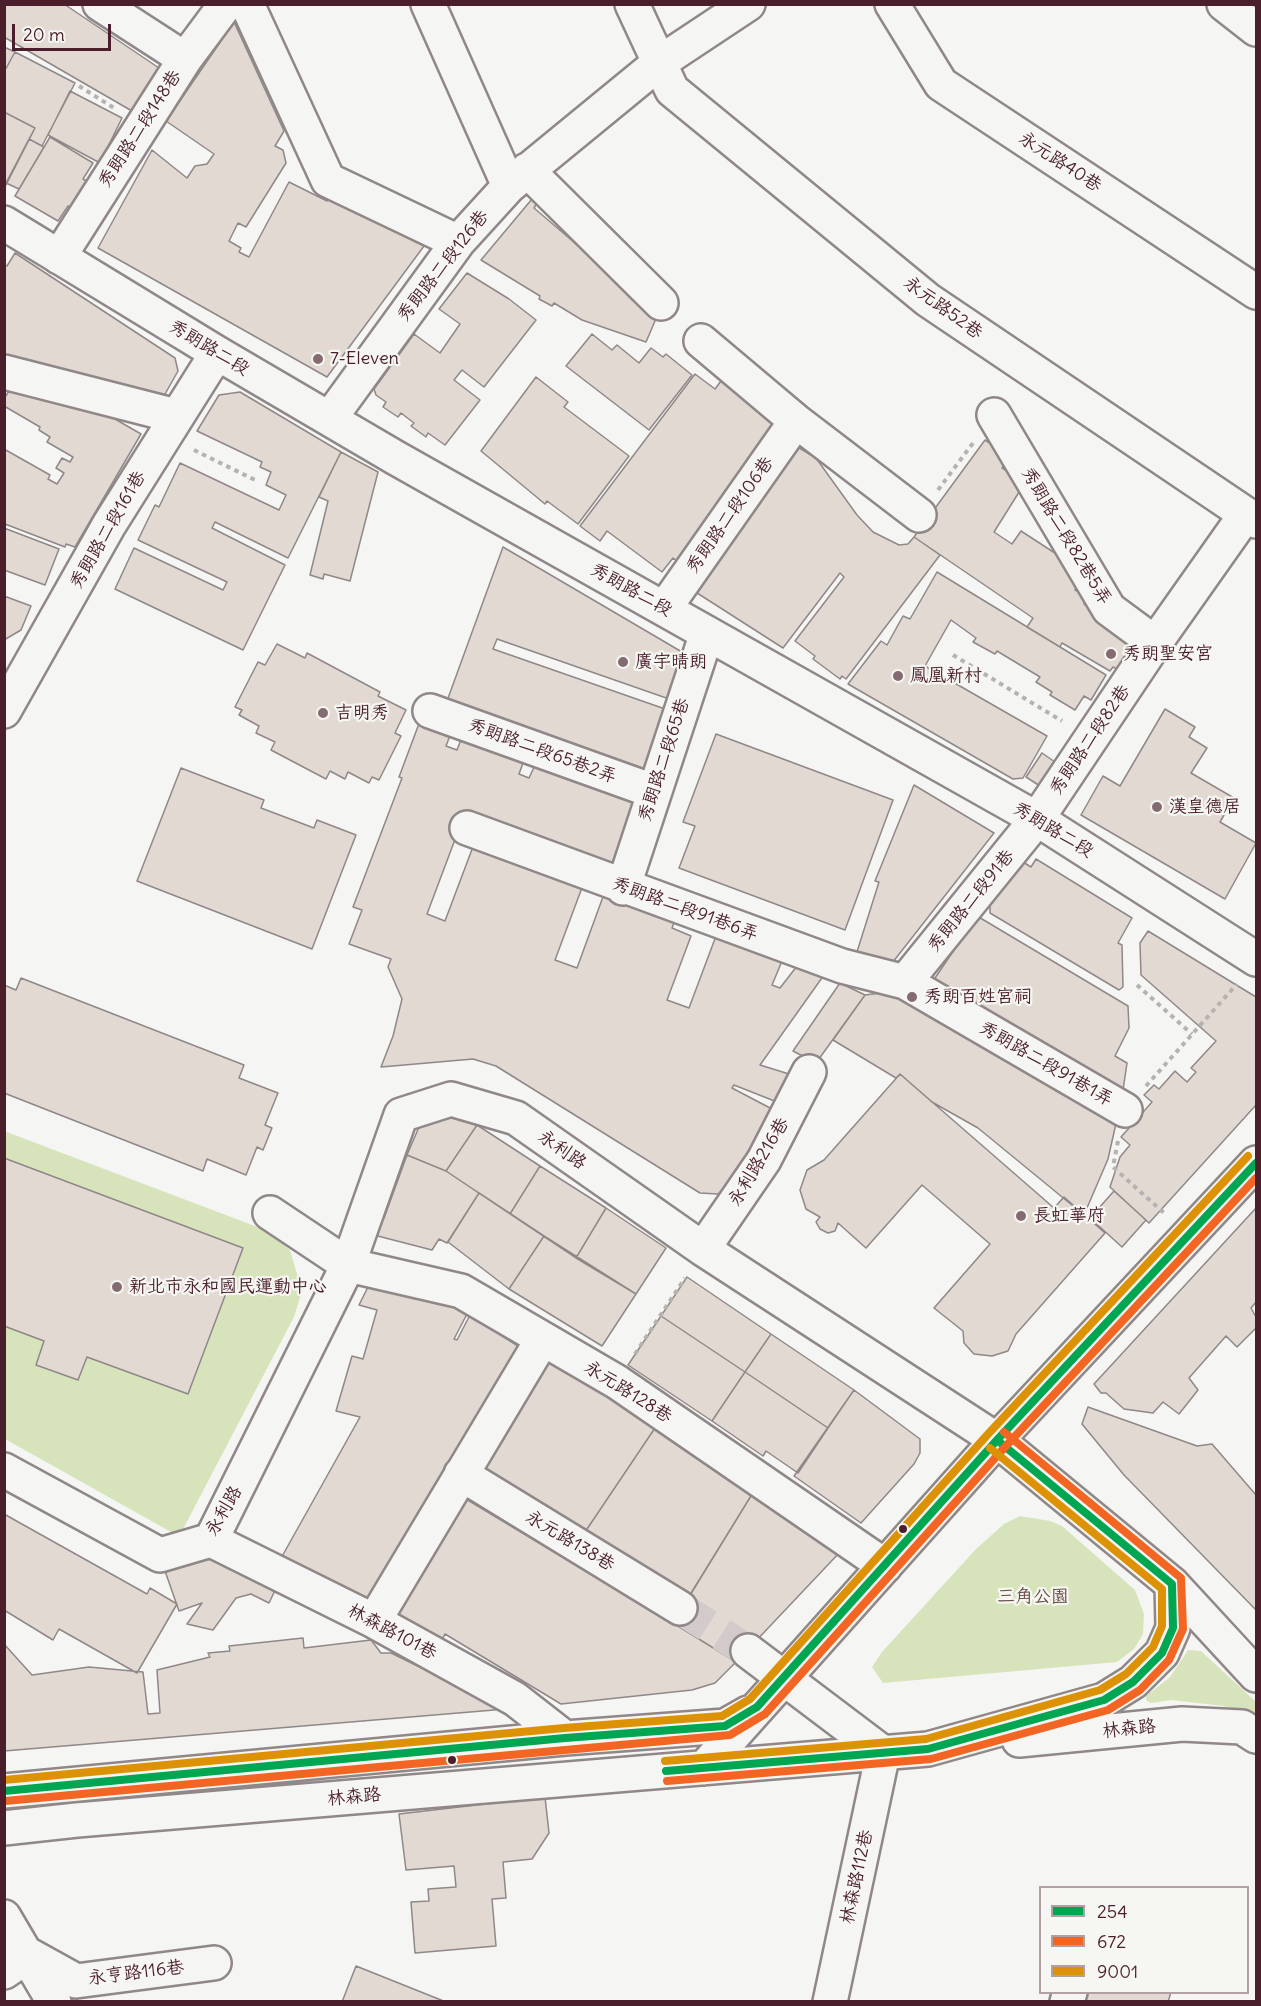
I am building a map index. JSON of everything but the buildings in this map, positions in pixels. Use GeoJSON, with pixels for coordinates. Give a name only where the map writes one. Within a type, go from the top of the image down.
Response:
{"type":"FeatureCollection","features":[{"type":"Feature","properties":{"kind":"street"},"geometry":{"type":"LineString","coordinates":[[100,4],[185,59]]}},
{"type":"Feature","properties":{"kind":"street","name":"秀朗路二段148巷"},"geometry":{"type":"LineString","coordinates":[[59,257],[185,59],[226,4]]}},
{"type":"Feature","properties":{"kind":"street"},"geometry":{"type":"LineString","coordinates":[[247,4],[328,180],[458,242]]}},
{"type":"Feature","properties":{"kind":"street"},"geometry":{"type":"LineString","coordinates":[[428,4],[518,178],[661,303]]}},
{"type":"Feature","properties":{"kind":"street","name":"永元路52巷"},"geometry":{"type":"LineString","coordinates":[[632,4],[672,90],[928,300],[1251,517]]}},
{"type":"Feature","properties":{"kind":"street","name":"秀朗路二段126巷"},"geometry":{"type":"LineString","coordinates":[[330,418],[458,242],[518,178],[659,63],[748,4]]}},
{"type":"Feature","properties":{"kind":"street","name":"永元路40巷"},"geometry":{"type":"LineString","coordinates":[[892,4],[941,84],[1257,292]]}},
{"type":"Feature","properties":{"kind":"street"},"geometry":{"type":"LineString","coordinates":[[1224,4],[1257,29]]}},
{"type":"Feature","properties":{"kind":"street","name":"秀朗路二段"},"geometry":{"type":"LineString","coordinates":[[6,225],[217,353],[1037,819],[1248,970]]}},
{"type":"Feature","properties":{"kind":"street"},"geometry":{"type":"LineString","coordinates":[[701,341],[796,421],[920,515]]}},
{"type":"Feature","properties":{"kind":"street","name":"秀朗路二段161巷"},"geometry":{"type":"LineString","coordinates":[[4,711],[109,525],[217,353]]}},
{"type":"Feature","properties":{"kind":"street"},"geometry":{"type":"LineString","coordinates":[[4,372],[170,426]]}},
{"type":"Feature","properties":{"kind":"street","name":"秀朗路二段82巷5弄"},"geometry":{"type":"LineString","coordinates":[[994,415],[1108,609],[1155,643]]}},
{"type":"Feature","properties":{"kind":"street","name":"秀朗路二段106巷"},"geometry":{"type":"LineString","coordinates":[[664,609],[796,421]]}},
{"type":"Feature","properties":{"kind":"street","name":"秀朗路二段82巷"},"geometry":{"type":"LineString","coordinates":[[1037,819],[1155,643],[1251,517]]}},
{"type":"Feature","properties":{"kind":"street","name":"秀朗路二段65巷"},"geometry":{"type":"LineString","coordinates":[[623,888],[707,633]]}},
{"type":"Feature","properties":{"kind":"street","name":"秀朗路二段65巷2弄"},"geometry":{"type":"LineString","coordinates":[[430,711],[654,790]]}},
{"type":"Feature","properties":{"kind":"street","name":"秀朗路二段91巷"},"geometry":{"type":"LineString","coordinates":[[905,982],[1037,819]]}},
{"type":"Feature","properties":{"kind":"street","name":"秀朗路二段91巷6弄"},"geometry":{"type":"LineString","coordinates":[[467,828],[623,888],[842,966],[905,982]]}},
{"type":"Feature","properties":{"kind":"street","name":"秀朗路二段91巷1弄"},"geometry":{"type":"LineString","coordinates":[[905,982],[1125,1110]]}},
{"type":"Feature","properties":{"kind":"street","name":"永利路216巷"},"geometry":{"type":"LineString","coordinates":[[703,1249],[764,1160],[809,1072]]}},
{"type":"Feature","properties":{"kind":"street","name":"永利路"},"geometry":{"type":"LineString","coordinates":[[4,1470],[160,1555],[211,1540],[348,1265],[401,1115],[451,1099],[516,1118],[703,1249],[997,1440],[1172,1584],[1257,1675]]}},
{"type":"Feature","properties":{"kind":"street"},"geometry":{"type":"LineString","coordinates":[[704,1768],[997,1440],[1257,1162]]}},
{"type":"Feature","properties":{"kind":"street"},"geometry":{"type":"LineString","coordinates":[[270,1213],[348,1265]]}},
{"type":"Feature","properties":{"kind":"street","name":"永元路128巷"},"geometry":{"type":"LineString","coordinates":[[348,1265],[461,1291],[617,1382],[885,1566]]}},
{"type":"Feature","properties":{"kind":"street"},"geometry":{"type":"LineString","coordinates":[[374,1621],[542,1340]]}},
{"type":"Feature","properties":{"kind":"street","name":"永元路138巷"},"geometry":{"type":"LineString","coordinates":[[460,1474],[680,1608]]}},
{"type":"Feature","properties":{"kind":"street","name":"林森路101巷"},"geometry":{"type":"LineString","coordinates":[[211,1540],[374,1621],[515,1699],[565,1738]]}},
{"type":"Feature","properties":{"kind":"street"},"geometry":{"type":"LineString","coordinates":[[928,1749],[1104,1700],[1132,1682],[1162,1653],[1173,1628],[1172,1584]]}},
{"type":"Feature","properties":{"kind":"street"},"geometry":{"type":"LineString","coordinates":[[748,1651],[883,1753]]}},
{"type":"Feature","properties":{"kind":"street"},"geometry":{"type":"LineString","coordinates":[[4,1791],[565,1738],[725,1726],[758,1707]]}},
{"type":"Feature","properties":{"kind":"street","name":"林森路"},"geometry":{"type":"LineString","coordinates":[[4,1828],[883,1753],[1182,1724],[1242,1727],[1257,1736]]}},
{"type":"Feature","properties":{"kind":"street","name":"林森路112巷"},"geometry":{"type":"LineString","coordinates":[[830,2001],[883,1753]]}},
{"type":"Feature","properties":{"kind":"street"},"geometry":{"type":"LineString","coordinates":[[4,1917],[16,1963],[54,2001]]}},
{"type":"Feature","properties":{"kind":"street","name":"永亨路116巷"},"geometry":{"type":"LineString","coordinates":[[16,1963],[76,1981],[214,1963]]}},
{"type":"Feature","properties":{"kind":"path"},"geometry":{"type":"LineString","coordinates":[[80,86],[143,125]]}},
{"type":"Feature","properties":{"kind":"path"},"geometry":{"type":"LineString","coordinates":[[170,426],[257,481]]}},
{"type":"Feature","properties":{"kind":"path"},"geometry":{"type":"LineString","coordinates":[[953,655],[1091,739]]}},
{"type":"Feature","properties":{"kind":"path"},"geometry":{"type":"LineString","coordinates":[[1163,1212],[1113,1167],[1125,1110],[1248,970]]}},
{"type":"Feature","properties":{"kind":"path"},"geometry":{"type":"LineString","coordinates":[[1137,985],[1192,1034]]}},
{"type":"Feature","properties":{"kind":"path"},"geometry":{"type":"LineString","coordinates":[[617,1382],[703,1249]]}},
{"type":"Feature","properties":{"kind":"green space"},"geometry":{"type":"Polygon","coordinates":[[[4,1131],[268,1231],[290,1250],[302,1291],[294,1317],[182,1531],[171,1532],[5,1439],[4,1131]]]}},
{"type":"Feature","properties":{"kind":"green space","name":"三角公園"},"geometry":{"type":"Polygon","coordinates":[[[1020,1516],[1050,1521],[1062,1526],[1135,1590],[1144,1614],[1143,1634],[1134,1649],[1117,1662],[883,1683],[872,1667],[882,1652],[976,1549],[1004,1524],[1020,1516]]]}},
{"type":"Feature","properties":{"kind":"green space"},"geometry":{"type":"Polygon","coordinates":[[[1188,1650],[1201,1651],[1256,1702],[1256,1712],[1249,1715],[1224,1706],[1171,1700],[1151,1703],[1146,1700],[1146,1696],[1170,1677],[1188,1650]]]}},
{"type":"Feature","properties":{"kind":"tunnel"},"geometry":{"type":"LineString","coordinates":[[680,1608],[748,1651]]}},
{"type":"Feature","properties":{"kind":"transit line","name":"9001"},"geometry":{"type":"LineString","coordinates":[[4,1780],[564,1728],[722,1716],[750,1699],[989,1433],[1248,1156]]}},
{"type":"Feature","properties":{"kind":"transit line","name":"254"},"geometry":{"type":"LineString","coordinates":[[4,1791],[565,1738],[725,1726],[757,1707],[997,1440],[1256,1163]]}},
{"type":"Feature","properties":{"kind":"transit line","name":"672"},"geometry":{"type":"LineString","coordinates":[[5,1801],[730,1735],[765,1714],[1005,1447],[1256,1178]]}},
{"type":"Feature","properties":{"kind":"transit line","name":"672"},"geometry":{"type":"LineString","coordinates":[[667,1781],[931,1759],[1108,1710],[1140,1690],[1169,1660],[1183,1629],[1181,1578],[1004,1432]]}},
{"type":"Feature","properties":{"kind":"transit line","name":"254"},"geometry":{"type":"LineString","coordinates":[[666,1771],[928,1749],[1104,1700],[1133,1682],[1162,1653],[1173,1628],[1172,1584],[997,1440]]}},
{"type":"Feature","properties":{"kind":"transit line","name":"9001"},"geometry":{"type":"LineString","coordinates":[[665,1761],[926,1739],[1100,1690],[1126,1674],[1153,1647],[1162,1626],[1162,1589],[990,1448]]}},
{"type":"Feature","properties":{"kind":"place","name":"7-Eleven"},"geometry":{"type":"Point","coordinates":[318,359]}},
{"type":"Feature","properties":{"kind":"place","name":"秀朗聖安宮"},"geometry":{"type":"Point","coordinates":[1111,654]}},
{"type":"Feature","properties":{"kind":"place","name":"廣宇晴朗"},"geometry":{"type":"Point","coordinates":[623,662]}},
{"type":"Feature","properties":{"kind":"place","name":"鳳凰新村"},"geometry":{"type":"Point","coordinates":[898,676]}},
{"type":"Feature","properties":{"kind":"place","name":"吉明秀"},"geometry":{"type":"Point","coordinates":[323,713]}},
{"type":"Feature","properties":{"kind":"place","name":"漢皇德居"},"geometry":{"type":"Point","coordinates":[1157,807]}},
{"type":"Feature","properties":{"kind":"place","name":"秀朗百姓宮祠"},"geometry":{"type":"Point","coordinates":[912,997]}},
{"type":"Feature","properties":{"kind":"place","name":"長虹華府"},"geometry":{"type":"Point","coordinates":[1021,1216]}},
{"type":"Feature","properties":{"kind":"place","name":"新北市永和國民運動中心"},"geometry":{"type":"Point","coordinates":[117,1287]}}]}
